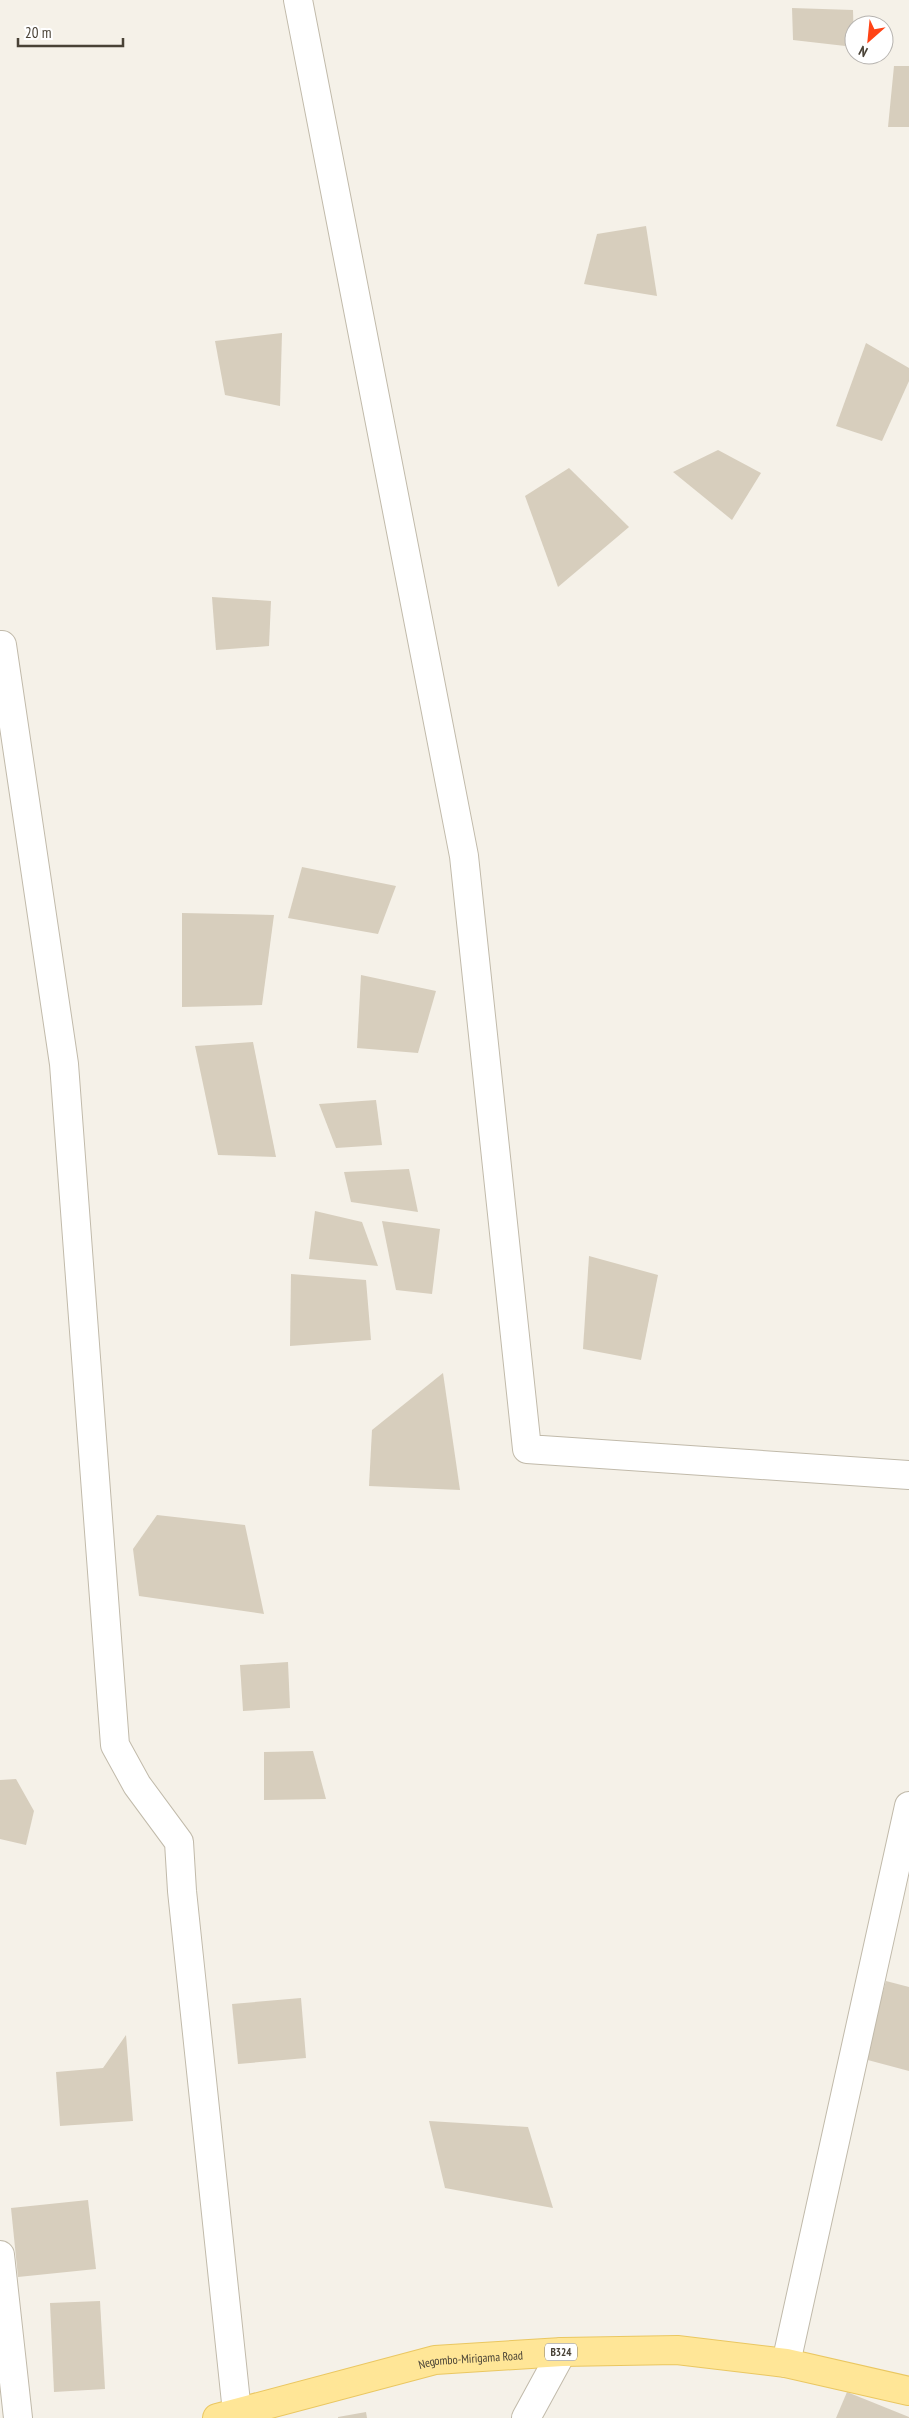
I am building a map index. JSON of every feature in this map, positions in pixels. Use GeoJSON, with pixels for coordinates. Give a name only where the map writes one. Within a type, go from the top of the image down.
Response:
{"type":"FeatureCollection","features":[{"type":"Feature","properties":{"kind":"main road","name":"Negombo-Mirigama Road"},"geometry":{"type":"LineString","coordinates":[[240,2414],[435,2360],[562,2352],[677,2350],[786,2363],[909,2391]]}},
{"type":"Feature","properties":{"kind":"street"},"geometry":{"type":"LineString","coordinates":[[298,0],[464,856],[527,1449],[909,1475]]}},
{"type":"Feature","properties":{"kind":"street"},"geometry":{"type":"LineString","coordinates":[[0,644],[4,654],[64,1064],[115,1744],[137,1785],[179,1842],[182,1891],[240,2414]]}},
{"type":"Feature","properties":{"kind":"street"},"geometry":{"type":"LineString","coordinates":[[786,2363],[909,1806]]}},
{"type":"Feature","properties":{"kind":"street"},"geometry":{"type":"LineString","coordinates":[[0,2255],[18,2418]]}},
{"type":"Feature","properties":{"kind":"street"},"geometry":{"type":"LineString","coordinates":[[526,2418],[562,2352]]}},
{"type":"Feature","properties":{"kind":"building"},"geometry":{"type":"Polygon","coordinates":[[[792,8],[853,10],[853,15],[844,15],[844,46],[793,40],[792,8]]]}},
{"type":"Feature","properties":{"kind":"building"},"geometry":{"type":"Polygon","coordinates":[[[894,66],[909,66],[909,127],[888,127],[894,66]]]}},
{"type":"Feature","properties":{"kind":"building"},"geometry":{"type":"Polygon","coordinates":[[[646,226],[657,296],[584,284],[597,234],[646,226]]]}},
{"type":"Feature","properties":{"kind":"building"},"geometry":{"type":"Polygon","coordinates":[[[282,333],[280,406],[225,395],[215,341],[282,333]]]}},
{"type":"Feature","properties":{"kind":"building"},"geometry":{"type":"Polygon","coordinates":[[[866,343],[909,368],[909,381],[882,441],[836,426],[866,343]]]}},
{"type":"Feature","properties":{"kind":"building"},"geometry":{"type":"Polygon","coordinates":[[[718,450],[761,473],[732,520],[673,472],[718,450]]]}},
{"type":"Feature","properties":{"kind":"building"},"geometry":{"type":"Polygon","coordinates":[[[569,468],[629,527],[558,587],[525,496],[569,468]]]}},
{"type":"Feature","properties":{"kind":"building"},"geometry":{"type":"Polygon","coordinates":[[[212,597],[271,601],[269,646],[216,650],[212,597]]]}},
{"type":"Feature","properties":{"kind":"building"},"geometry":{"type":"Polygon","coordinates":[[[302,867],[396,886],[378,934],[288,918],[302,867]]]}},
{"type":"Feature","properties":{"kind":"building"},"geometry":{"type":"Polygon","coordinates":[[[182,913],[274,915],[262,1005],[182,1007],[182,913]]]}},
{"type":"Feature","properties":{"kind":"building"},"geometry":{"type":"Polygon","coordinates":[[[361,975],[436,991],[418,1053],[357,1048],[361,975]]]}},
{"type":"Feature","properties":{"kind":"building"},"geometry":{"type":"Polygon","coordinates":[[[253,1042],[276,1157],[218,1155],[195,1046],[253,1042]]]}},
{"type":"Feature","properties":{"kind":"building"},"geometry":{"type":"Polygon","coordinates":[[[376,1100],[382,1145],[336,1148],[319,1104],[376,1100]]]}},
{"type":"Feature","properties":{"kind":"building"},"geometry":{"type":"Polygon","coordinates":[[[409,1169],[418,1212],[351,1202],[344,1172],[409,1169]]]}},
{"type":"Feature","properties":{"kind":"building"},"geometry":{"type":"Polygon","coordinates":[[[315,1211],[362,1222],[378,1266],[309,1259],[315,1211]]]}},
{"type":"Feature","properties":{"kind":"building"},"geometry":{"type":"Polygon","coordinates":[[[382,1221],[440,1229],[432,1294],[396,1290],[382,1221]]]}},
{"type":"Feature","properties":{"kind":"building"},"geometry":{"type":"Polygon","coordinates":[[[589,1256],[658,1275],[641,1360],[583,1349],[589,1256]]]}},
{"type":"Feature","properties":{"kind":"building"},"geometry":{"type":"Polygon","coordinates":[[[291,1274],[366,1280],[371,1340],[290,1346],[291,1274]]]}},
{"type":"Feature","properties":{"kind":"building"},"geometry":{"type":"Polygon","coordinates":[[[443,1373],[460,1490],[369,1486],[372,1430],[443,1373]]]}},
{"type":"Feature","properties":{"kind":"building"},"geometry":{"type":"Polygon","coordinates":[[[157,1515],[245,1525],[264,1614],[139,1596],[133,1549],[157,1515]]]}},
{"type":"Feature","properties":{"kind":"building"},"geometry":{"type":"Polygon","coordinates":[[[288,1662],[290,1708],[243,1711],[240,1665],[288,1662]]]}},
{"type":"Feature","properties":{"kind":"building"},"geometry":{"type":"Polygon","coordinates":[[[313,1751],[326,1799],[264,1800],[264,1752],[313,1751]]]}},
{"type":"Feature","properties":{"kind":"building"},"geometry":{"type":"Polygon","coordinates":[[[16,1779],[34,1811],[26,1845],[0,1839],[0,1780],[16,1779]]]}},
{"type":"Feature","properties":{"kind":"building"},"geometry":{"type":"Polygon","coordinates":[[[886,1981],[909,1987],[909,2071],[864,2059],[886,1981]]]}},
{"type":"Feature","properties":{"kind":"building"},"geometry":{"type":"Polygon","coordinates":[[[301,1998],[306,2058],[238,2064],[232,2004],[301,1998]]]}},
{"type":"Feature","properties":{"kind":"building"},"geometry":{"type":"Polygon","coordinates":[[[126,2035],[133,2121],[60,2126],[56,2072],[103,2068],[126,2035]]]}},
{"type":"Feature","properties":{"kind":"building"},"geometry":{"type":"Polygon","coordinates":[[[429,2121],[528,2127],[553,2208],[445,2188],[429,2121]]]}},
{"type":"Feature","properties":{"kind":"building"},"geometry":{"type":"Polygon","coordinates":[[[88,2200],[96,2269],[18,2277],[11,2208],[88,2200]]]}},
{"type":"Feature","properties":{"kind":"building"},"geometry":{"type":"Polygon","coordinates":[[[100,2301],[105,2389],[54,2392],[50,2303],[100,2301]]]}},
{"type":"Feature","properties":{"kind":"building"},"geometry":{"type":"Polygon","coordinates":[[[847,2392],[909,2417],[909,2418],[836,2418],[847,2392]]]}},
{"type":"Feature","properties":{"kind":"building"},"geometry":{"type":"Polygon","coordinates":[[[366,2412],[367,2418],[338,2418],[338,2417],[366,2412]]]}}]}
